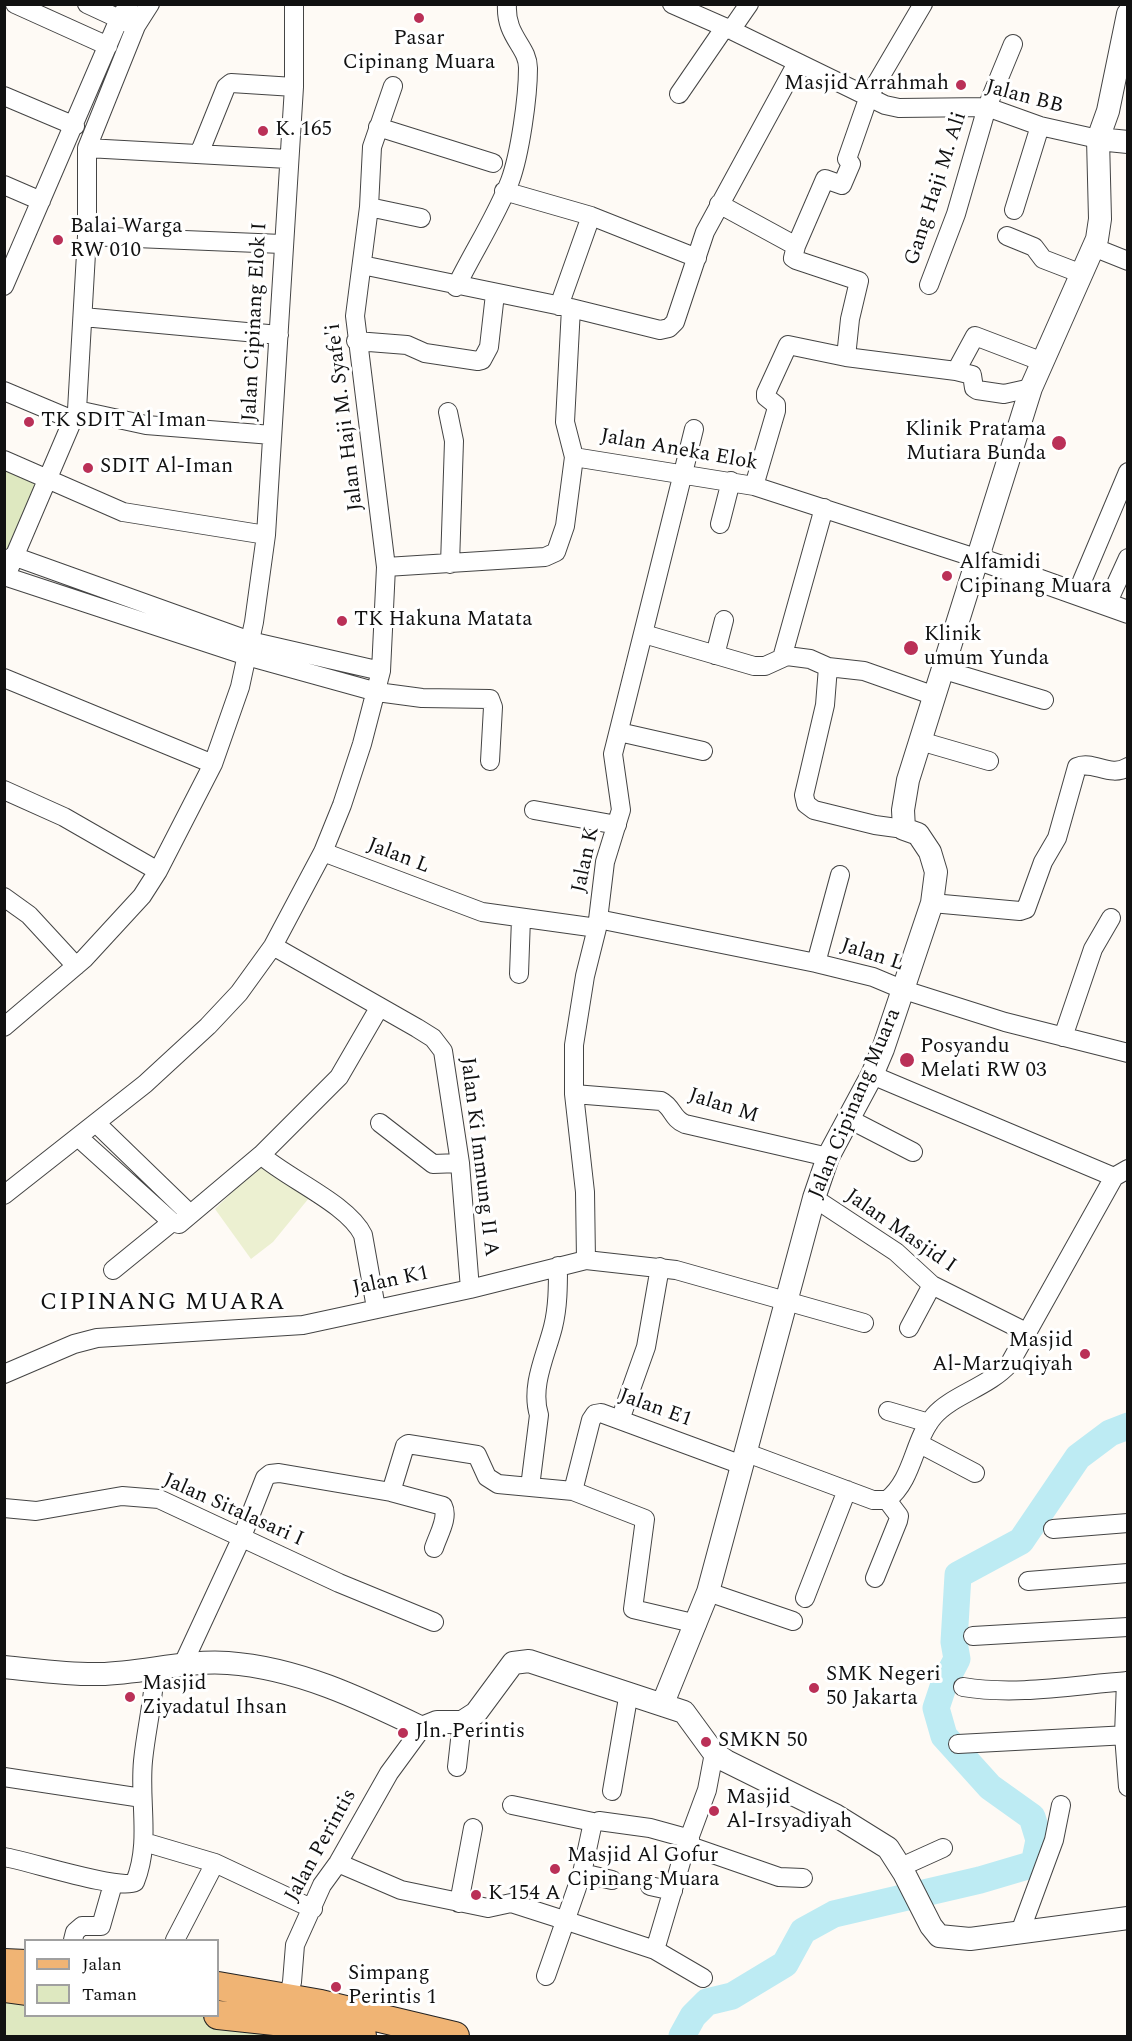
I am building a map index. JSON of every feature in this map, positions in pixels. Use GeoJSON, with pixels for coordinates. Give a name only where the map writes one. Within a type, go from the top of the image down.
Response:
{"type":"FeatureCollection","features":[{"type":"Feature","properties":{"kind":"main road"},"geometry":{"type":"LineString","coordinates":[[4,1963],[24,1965]]}},
{"type":"Feature","properties":{"kind":"main road"},"geometry":{"type":"LineString","coordinates":[[219,1986],[288,1997],[455,2037]]}},
{"type":"Feature","properties":{"kind":"main road"},"geometry":{"type":"LineString","coordinates":[[4,1988],[24,1991]]}},
{"type":"Feature","properties":{"kind":"main road"},"geometry":{"type":"LineString","coordinates":[[219,2015],[257,2028],[362,2037]]}},
{"type":"Feature","properties":{"kind":"street"},"geometry":{"type":"LineString","coordinates":[[15,4],[108,46]]}},
{"type":"Feature","properties":{"kind":"street"},"geometry":{"type":"LineString","coordinates":[[87,4],[128,17]]}},
{"type":"Feature","properties":{"kind":"street"},"geometry":{"type":"LineString","coordinates":[[6,280],[108,46],[128,17],[150,4]]}},
{"type":"Feature","properties":{"kind":"street","name":"Jalan Cipinang Elok I"},"geometry":{"type":"LineString","coordinates":[[4,1027],[76,966],[142,896],[158,871],[213,764],[240,687],[249,649],[266,535],[279,335],[282,244],[294,87],[294,4]]}},
{"type":"Feature","properties":{"kind":"street"},"geometry":{"type":"LineString","coordinates":[[456,287],[504,192],[516,158],[528,69],[525,54],[508,27],[507,4]]}},
{"type":"Feature","properties":{"kind":"street","name":"Jalan BB"},"geometry":{"type":"LineString","coordinates":[[672,4],[728,28],[885,105],[899,108],[987,107],[1040,126],[1098,139]]}},
{"type":"Feature","properties":{"kind":"street"},"geometry":{"type":"LineString","coordinates":[[679,94],[728,28],[749,4]]}},
{"type":"Feature","properties":{"kind":"street"},"geometry":{"type":"LineString","coordinates":[[846,357],[850,319],[859,281],[796,260],[794,258],[796,246],[825,179],[842,185],[851,164],[847,159],[869,96],[923,4]]}},
{"type":"Feature","properties":{"kind":"street"},"geometry":{"type":"LineString","coordinates":[[828,667],[825,705],[804,795],[806,804],[814,810],[875,825],[904,829],[903,810],[908,780],[945,670],[1031,388],[1095,243],[1100,219],[1098,139],[1108,111],[1128,14]]}},
{"type":"Feature","properties":{"kind":"street"},"geometry":{"type":"LineString","coordinates":[[128,17],[87,148],[87,236],[75,415],[5,576],[249,649],[377,692],[422,698],[490,699],[493,707],[490,761]]}},
{"type":"Feature","properties":{"kind":"street","name":"Gang Haji M. Ali"},"geometry":{"type":"LineString","coordinates":[[929,285],[956,214],[987,107],[1013,44]]}},
{"type":"Feature","properties":{"kind":"street"},"geometry":{"type":"LineString","coordinates":[[362,265],[456,287],[565,307],[660,330],[669,328],[675,322],[705,232],[797,63]]}},
{"type":"Feature","properties":{"kind":"street"},"geometry":{"type":"LineString","coordinates":[[200,154],[226,87],[231,83],[294,87]]}},
{"type":"Feature","properties":{"kind":"street","name":"Jalan Haji M. Syafe'i"},"geometry":{"type":"LineString","coordinates":[[386,567],[356,341],[356,299],[369,207],[372,147],[393,86]]}},
{"type":"Feature","properties":{"kind":"street"},"geometry":{"type":"LineString","coordinates":[[4,96],[75,126]]}},
{"type":"Feature","properties":{"kind":"street"},"geometry":{"type":"LineString","coordinates":[[1014,210],[1040,126]]}},
{"type":"Feature","properties":{"kind":"street"},"geometry":{"type":"LineString","coordinates":[[378,127],[493,163]]}},
{"type":"Feature","properties":{"kind":"street"},"geometry":{"type":"LineString","coordinates":[[1098,139],[1128,142]]}},
{"type":"Feature","properties":{"kind":"street"},"geometry":{"type":"LineString","coordinates":[[87,148],[288,159]]}},
{"type":"Feature","properties":{"kind":"street"},"geometry":{"type":"LineString","coordinates":[[4,185],[41,201]]}},
{"type":"Feature","properties":{"kind":"street"},"geometry":{"type":"LineString","coordinates":[[504,192],[591,216],[698,258]]}},
{"type":"Feature","properties":{"kind":"street"},"geometry":{"type":"LineString","coordinates":[[720,204],[796,246]]}},
{"type":"Feature","properties":{"kind":"street"},"geometry":{"type":"LineString","coordinates":[[369,207],[421,218]]}},
{"type":"Feature","properties":{"kind":"street"},"geometry":{"type":"LineString","coordinates":[[574,457],[565,422],[565,307],[591,216]]}},
{"type":"Feature","properties":{"kind":"street"},"geometry":{"type":"LineString","coordinates":[[87,236],[282,244]]}},
{"type":"Feature","properties":{"kind":"street"},"geometry":{"type":"LineString","coordinates":[[1007,236],[1034,247],[1045,260],[1082,274]]}},
{"type":"Feature","properties":{"kind":"street"},"geometry":{"type":"LineString","coordinates":[[1095,243],[1128,250]]}},
{"type":"Feature","properties":{"kind":"street"},"geometry":{"type":"LineString","coordinates":[[1095,243],[1128,261]]}},
{"type":"Feature","properties":{"kind":"street"},"geometry":{"type":"LineString","coordinates":[[356,341],[407,345],[445,357],[482,360],[489,347],[495,294]]}},
{"type":"Feature","properties":{"kind":"street"},"geometry":{"type":"LineString","coordinates":[[83,317],[279,335]]}},
{"type":"Feature","properties":{"kind":"street"},"geometry":{"type":"LineString","coordinates":[[956,371],[975,336],[1043,362]]}},
{"type":"Feature","properties":{"kind":"street"},"geometry":{"type":"LineString","coordinates":[[753,486],[776,411],[776,405],[766,397],[765,393],[785,348],[792,345],[846,357],[956,371],[972,375],[977,390],[1004,394],[1031,388]]}},
{"type":"Feature","properties":{"kind":"street"},"geometry":{"type":"LineString","coordinates":[[4,391],[75,415],[146,425],[272,435]]}},
{"type":"Feature","properties":{"kind":"street"},"geometry":{"type":"LineString","coordinates":[[448,412],[454,441],[450,564]]}},
{"type":"Feature","properties":{"kind":"street","name":"Jalan K"},"geometry":{"type":"LineString","coordinates":[[586,1260],[585,1192],[574,1094],[574,1045],[585,976],[598,924],[605,862],[617,825],[621,802],[613,760],[694,429]]}},
{"type":"Feature","properties":{"kind":"street","name":"Jalan Aneka Elok"},"geometry":{"type":"LineString","coordinates":[[386,567],[545,557],[556,552],[565,526],[574,457],[629,464],[681,476],[753,486],[979,560]]}},
{"type":"Feature","properties":{"kind":"street"},"geometry":{"type":"LineString","coordinates":[[4,460],[123,512],[266,535]]}},
{"type":"Feature","properties":{"kind":"street"},"geometry":{"type":"LineString","coordinates":[[1077,593],[1128,472]]}},
{"type":"Feature","properties":{"kind":"street"},"geometry":{"type":"LineString","coordinates":[[720,524],[730,481]]}},
{"type":"Feature","properties":{"kind":"street"},"geometry":{"type":"LineString","coordinates":[[782,658],[824,508]]}},
{"type":"Feature","properties":{"kind":"street"},"geometry":{"type":"LineString","coordinates":[[13,555],[249,649],[381,671]]}},
{"type":"Feature","properties":{"kind":"street"},"geometry":{"type":"LineString","coordinates":[[979,560],[1117,608],[1128,558]]}},
{"type":"Feature","properties":{"kind":"street"},"geometry":{"type":"LineString","coordinates":[[5,1193],[145,1084],[208,1026],[239,993],[273,946],[323,852],[352,774],[377,692],[381,671],[386,567]]}},
{"type":"Feature","properties":{"kind":"street"},"geometry":{"type":"LineString","coordinates":[[715,655],[724,620]]}},
{"type":"Feature","properties":{"kind":"street"},"geometry":{"type":"LineString","coordinates":[[644,634],[754,666],[765,666],[787,656],[810,659],[828,667],[864,671],[935,696]]}},
{"type":"Feature","properties":{"kind":"street"},"geometry":{"type":"LineString","coordinates":[[945,670],[1044,700]]}},
{"type":"Feature","properties":{"kind":"street"},"geometry":{"type":"LineString","coordinates":[[4,678],[213,764]]}},
{"type":"Feature","properties":{"kind":"street"},"geometry":{"type":"LineString","coordinates":[[619,732],[703,750]]}},
{"type":"Feature","properties":{"kind":"street"},"geometry":{"type":"LineString","coordinates":[[921,741],[989,761]]}},
{"type":"Feature","properties":{"kind":"street"},"geometry":{"type":"LineString","coordinates":[[933,903],[1020,911],[1026,909],[1043,862],[1057,838],[1080,765],[1113,772],[1128,767]]}},
{"type":"Feature","properties":{"kind":"street"},"geometry":{"type":"LineString","coordinates":[[4,790],[64,817],[158,871]]}},
{"type":"Feature","properties":{"kind":"street"},"geometry":{"type":"LineString","coordinates":[[534,810],[617,825]]}},
{"type":"Feature","properties":{"kind":"street","name":"Jalan Cipinang Muara"},"geometry":{"type":"LineString","coordinates":[[663,1703],[698,1624],[708,1592],[814,1198],[828,1157],[872,1075],[933,903],[936,872],[930,852],[918,834],[904,829]]}},
{"type":"Feature","properties":{"kind":"street","name":"Jalan L"},"geometry":{"type":"LineString","coordinates":[[323,852],[466,908],[521,918],[598,924],[816,963],[873,977],[904,990],[1063,1038],[1128,1053]]}},
{"type":"Feature","properties":{"kind":"street"},"geometry":{"type":"LineString","coordinates":[[816,963],[840,875]]}},
{"type":"Feature","properties":{"kind":"street"},"geometry":{"type":"LineString","coordinates":[[4,897],[29,915],[76,966]]}},
{"type":"Feature","properties":{"kind":"street"},"geometry":{"type":"LineString","coordinates":[[519,974],[521,918]]}},
{"type":"Feature","properties":{"kind":"street"},"geometry":{"type":"LineString","coordinates":[[1063,1038],[1093,949],[1111,918]]}},
{"type":"Feature","properties":{"kind":"street","name":"Jalan Ki Immung II A"},"geometry":{"type":"LineString","coordinates":[[273,946],[425,1033],[443,1051],[460,1163],[471,1289]]}},
{"type":"Feature","properties":{"kind":"street"},"geometry":{"type":"LineString","coordinates":[[78,1137],[172,1222],[179,1224],[261,1155],[339,1077],[379,1008]]}},
{"type":"Feature","properties":{"kind":"street"},"geometry":{"type":"LineString","coordinates":[[872,1075],[1121,1173],[1026,1332],[1010,1363],[999,1375],[945,1407],[929,1423],[900,1487],[887,1500],[899,1516],[875,1578]]}},
{"type":"Feature","properties":{"kind":"street","name":"Jalan M"},"geometry":{"type":"LineString","coordinates":[[574,1094],[661,1101],[667,1104],[674,1118],[686,1124],[828,1157]]}},
{"type":"Feature","properties":{"kind":"street"},"geometry":{"type":"LineString","coordinates":[[849,1119],[913,1152]]}},
{"type":"Feature","properties":{"kind":"street"},"geometry":{"type":"LineString","coordinates":[[96,1123],[190,1214]]}},
{"type":"Feature","properties":{"kind":"street"},"geometry":{"type":"LineString","coordinates":[[380,1123],[433,1164],[460,1163]]}},
{"type":"Feature","properties":{"kind":"street"},"geometry":{"type":"LineString","coordinates":[[261,1155],[341,1210],[359,1227],[363,1235],[376,1308]]}},
{"type":"Feature","properties":{"kind":"street","name":"Jalan Masjid I"},"geometry":{"type":"LineString","coordinates":[[814,1198],[897,1252],[932,1285],[1026,1332]]}},
{"type":"Feature","properties":{"kind":"street"},"geometry":{"type":"LineString","coordinates":[[113,1270],[172,1222]]}},
{"type":"Feature","properties":{"kind":"street","name":"Jalan K1"},"geometry":{"type":"LineString","coordinates":[[4,1374],[74,1344],[97,1338],[262,1330],[303,1325],[471,1289],[586,1260],[660,1267],[788,1300],[864,1323]]}},
{"type":"Feature","properties":{"kind":"street"},"geometry":{"type":"LineString","coordinates":[[530,1487],[539,1416],[536,1406],[539,1372],[553,1326],[558,1266]]}},
{"type":"Feature","properties":{"kind":"street"},"geometry":{"type":"LineString","coordinates":[[620,1420],[646,1347],[660,1267]]}},
{"type":"Feature","properties":{"kind":"street"},"geometry":{"type":"LineString","coordinates":[[909,1328],[932,1285]]}},
{"type":"Feature","properties":{"kind":"street"},"geometry":{"type":"LineString","coordinates":[[888,1411],[929,1423]]}},
{"type":"Feature","properties":{"kind":"street","name":"Jalan E1"},"geometry":{"type":"LineString","coordinates":[[573,1491],[591,1420],[595,1414],[601,1413],[873,1500],[887,1500]]}},
{"type":"Feature","properties":{"kind":"street"},"geometry":{"type":"LineString","coordinates":[[385,1491],[405,1446],[408,1444],[477,1455],[491,1480],[498,1484],[573,1491],[645,1519],[633,1609],[698,1624]]}},
{"type":"Feature","properties":{"kind":"street"},"geometry":{"type":"LineString","coordinates":[[920,1444],[975,1473]]}},
{"type":"Feature","properties":{"kind":"street"},"geometry":{"type":"LineString","coordinates":[[183,1664],[241,1539],[265,1478],[270,1474],[385,1491],[443,1506],[446,1512],[434,1548]]}},
{"type":"Feature","properties":{"kind":"street"},"geometry":{"type":"LineString","coordinates":[[805,1599],[847,1490]]}},
{"type":"Feature","properties":{"kind":"street","name":"Jalan Sitalasari I"},"geometry":{"type":"LineString","coordinates":[[4,1508],[36,1511],[122,1496],[159,1499],[241,1539],[434,1622]]}},
{"type":"Feature","properties":{"kind":"street"},"geometry":{"type":"LineString","coordinates":[[1053,1530],[1128,1523]]}},
{"type":"Feature","properties":{"kind":"street"},"geometry":{"type":"LineString","coordinates":[[1028,1581],[1128,1573]]}},
{"type":"Feature","properties":{"kind":"street"},"geometry":{"type":"LineString","coordinates":[[708,1592],[793,1622]]}},
{"type":"Feature","properties":{"kind":"street"},"geometry":{"type":"LineString","coordinates":[[973,1636],[1128,1627]]}},
{"type":"Feature","properties":{"kind":"street"},"geometry":{"type":"LineString","coordinates":[[4,1667],[100,1674],[183,1664],[225,1663],[262,1666],[356,1696],[422,1728],[437,1722],[462,1722],[476,1713],[513,1663],[529,1661],[663,1703],[684,1712],[714,1753],[751,1775],[813,1803],[888,1848],[931,1926],[939,1936],[954,1939],[1128,1918]]}},
{"type":"Feature","properties":{"kind":"street"},"geometry":{"type":"LineString","coordinates":[[4,1857],[33,1862],[47,1868],[112,1884],[135,1882],[141,1865],[144,1842],[143,1762],[155,1668]]}},
{"type":"Feature","properties":{"kind":"street"},"geometry":{"type":"LineString","coordinates":[[963,1687],[990,1690],[1020,1689],[1127,1681],[1128,1787]]}},
{"type":"Feature","properties":{"kind":"street"},"geometry":{"type":"LineString","coordinates":[[612,1791],[629,1692]]}},
{"type":"Feature","properties":{"kind":"street"},"geometry":{"type":"LineString","coordinates":[[457,1767],[462,1722]]}},
{"type":"Feature","properties":{"kind":"street","name":"Jalan Perintis"},"geometry":{"type":"LineString","coordinates":[[288,1997],[296,1945],[322,1885],[338,1863],[389,1773],[422,1728]]}},
{"type":"Feature","properties":{"kind":"street"},"geometry":{"type":"LineString","coordinates":[[958,1744],[1126,1735]]}},
{"type":"Feature","properties":{"kind":"street"},"geometry":{"type":"LineString","coordinates":[[655,1950],[688,1842],[707,1790],[714,1753]]}},
{"type":"Feature","properties":{"kind":"street"},"geometry":{"type":"LineString","coordinates":[[4,1778],[142,1798]]}},
{"type":"Feature","properties":{"kind":"street"},"geometry":{"type":"LineString","coordinates":[[512,1805],[593,1822],[582,1874],[564,1920],[546,1977]]}},
{"type":"Feature","properties":{"kind":"street"},"geometry":{"type":"LineString","coordinates":[[1020,1932],[1054,1840],[1061,1805]]}},
{"type":"Feature","properties":{"kind":"street"},"geometry":{"type":"LineString","coordinates":[[599,1821],[650,1828],[779,1877],[803,1878]]}},
{"type":"Feature","properties":{"kind":"street"},"geometry":{"type":"LineString","coordinates":[[459,1903],[473,1828]]}},
{"type":"Feature","properties":{"kind":"street"},"geometry":{"type":"LineString","coordinates":[[144,1842],[215,1863],[313,1909]]}},
{"type":"Feature","properties":{"kind":"street"},"geometry":{"type":"LineString","coordinates":[[902,1870],[943,1848]]}},
{"type":"Feature","properties":{"kind":"street"},"geometry":{"type":"LineString","coordinates":[[176,1939],[215,1863]]}},
{"type":"Feature","properties":{"kind":"street"},"geometry":{"type":"LineString","coordinates":[[338,1863],[401,1890],[488,1908],[511,1903],[655,1950],[703,1978]]}},
{"type":"Feature","properties":{"kind":"street"},"geometry":{"type":"LineString","coordinates":[[582,1874],[612,1880]]}},
{"type":"Feature","properties":{"kind":"street"},"geometry":{"type":"LineString","coordinates":[[73,1939],[75,1932],[82,1926],[100,1926],[112,1884]]}},
{"type":"Feature","properties":{"kind":"street"},"geometry":{"type":"LineString","coordinates":[[650,1886],[674,1891]]}},
{"type":"Feature","properties":{"kind":"green space"},"geometry":{"type":"Polygon","coordinates":[[[5,463],[48,480],[5,575],[5,463]]]}},
{"type":"Feature","properties":{"kind":"green space"},"geometry":{"type":"Polygon","coordinates":[[[262,1163],[309,1198],[273,1242],[251,1259],[215,1209],[262,1163]]]}},
{"type":"Feature","properties":{"kind":"green space"},"geometry":{"type":"Polygon","coordinates":[[[4,1988],[24,1991],[24,2017],[219,2016],[362,2036],[5,2036],[4,1988]]]}},
{"type":"Feature","properties":{"kind":"waterway"},"geometry":{"type":"LineString","coordinates":[[682,2036],[693,2016],[707,2002],[732,1996],[785,1964],[803,1931],[834,1914],[980,1880],[1034,1864],[1039,1840],[1032,1817],[990,1787],[944,1736],[936,1708],[944,1684],[957,1659],[954,1642],[958,1575],[1021,1541],[1078,1457],[1110,1433],[1128,1426]]}},
{"type":"Feature","properties":{"kind":"place","name":"Pasar Cipinang Muara"},"geometry":{"type":"Point","coordinates":[419,18]}},
{"type":"Feature","properties":{"kind":"place","name":"Masjid Arrahmah"},"geometry":{"type":"Point","coordinates":[961,85]}},
{"type":"Feature","properties":{"kind":"place","name":"K. 165"},"geometry":{"type":"Point","coordinates":[263,131]}},
{"type":"Feature","properties":{"kind":"place","name":"Balai Warga RW 010"},"geometry":{"type":"Point","coordinates":[58,240]}},
{"type":"Feature","properties":{"kind":"place","name":"TK SDIT Al Iman"},"geometry":{"type":"Point","coordinates":[29,422]}},
{"type":"Feature","properties":{"kind":"place","name":"Klinik Pratama Mutiara Bunda"},"geometry":{"type":"Point","coordinates":[1059,443]}},
{"type":"Feature","properties":{"kind":"place","name":"SDIT Al-Iman"},"geometry":{"type":"Point","coordinates":[88,468]}},
{"type":"Feature","properties":{"kind":"place","name":"Alfamidi Cipinang Muara"},"geometry":{"type":"Point","coordinates":[947,576]}},
{"type":"Feature","properties":{"kind":"place","name":"TK Hakuna Matata"},"geometry":{"type":"Point","coordinates":[342,621]}},
{"type":"Feature","properties":{"kind":"place","name":"Klinik umum Yunda"},"geometry":{"type":"Point","coordinates":[911,648]}},
{"type":"Feature","properties":{"kind":"place","name":"Posyandu Melati RW 03"},"geometry":{"type":"Point","coordinates":[907,1060]}},
{"type":"Feature","properties":{"kind":"place","name":"Masjid Al-Marzuqiyah"},"geometry":{"type":"Point","coordinates":[1085,1354]}},
{"type":"Feature","properties":{"kind":"place","name":"SMK Negeri 50 Jakarta"},"geometry":{"type":"Point","coordinates":[814,1688]}},
{"type":"Feature","properties":{"kind":"place","name":"Masjid Ziyadatul Ihsan"},"geometry":{"type":"Point","coordinates":[130,1697]}},
{"type":"Feature","properties":{"kind":"place","name":"Jln. Perintis"},"geometry":{"type":"Point","coordinates":[403,1733]}},
{"type":"Feature","properties":{"kind":"place","name":"SMKN 50"},"geometry":{"type":"Point","coordinates":[706,1742]}},
{"type":"Feature","properties":{"kind":"place","name":"Masjid Al-Irsyadiyah"},"geometry":{"type":"Point","coordinates":[714,1811]}},
{"type":"Feature","properties":{"kind":"place","name":"Masjid Al Gofur Cipinang Muara"},"geometry":{"type":"Point","coordinates":[555,1869]}},
{"type":"Feature","properties":{"kind":"place","name":"K 154 A"},"geometry":{"type":"Point","coordinates":[476,1895]}},
{"type":"Feature","properties":{"kind":"place","name":"Simpang Perintis 1"},"geometry":{"type":"Point","coordinates":[336,1987]}},
{"type":"Feature","properties":{"kind":"district","name":"CIPINANG MUARA"},"geometry":{"type":"Point","coordinates":[163,1304]}}]}
